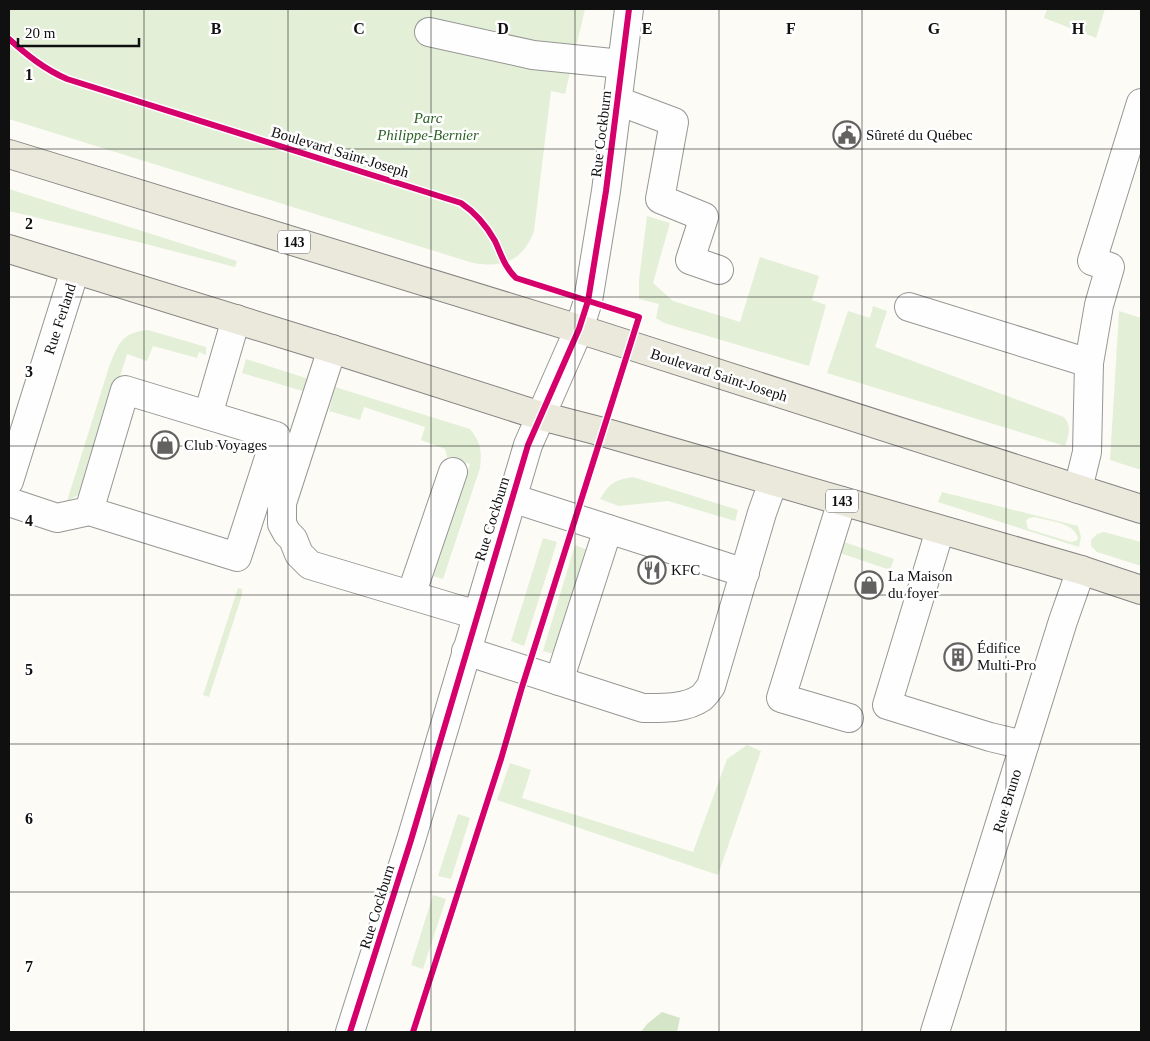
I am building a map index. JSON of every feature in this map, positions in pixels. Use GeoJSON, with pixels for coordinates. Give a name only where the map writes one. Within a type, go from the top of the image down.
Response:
{"type":"FeatureCollection","features":[{"type":"Feature","properties":{"kind":"main road","name":"Boulevard Saint-Joseph"},"geometry":{"type":"LineString","coordinates":[[9,154],[579,329],[1141,509]]}},
{"type":"Feature","properties":{"kind":"main road","name":"143"},"geometry":{"type":"LineString","coordinates":[[9,249],[541,416],[603,432],[1081,570],[1141,590]]}},
{"type":"Feature","properties":{"kind":"street","name":"Rue Cockburn"},"geometry":{"type":"LineString","coordinates":[[350,1032],[411,840],[528,445],[579,329],[588,301],[606,191],[629,9]]}},
{"type":"Feature","properties":{"kind":"street"},"geometry":{"type":"LineString","coordinates":[[429,32],[533,55],[622,64]]}},
{"type":"Feature","properties":{"kind":"street"},"geometry":{"type":"LineString","coordinates":[[618,101],[674,122],[660,199],[704,217],[690,260],[719,270]]}},
{"type":"Feature","properties":{"kind":"street"},"geometry":{"type":"LineString","coordinates":[[1078,489],[1087,452],[1089,362],[1099,306],[1110,267],[1092,261],[1141,103]]}},
{"type":"Feature","properties":{"kind":"street","name":"Rue Ferland"},"geometry":{"type":"LineString","coordinates":[[9,482],[75,270]]}},
{"type":"Feature","properties":{"kind":"street"},"geometry":{"type":"LineString","coordinates":[[909,307],[1089,362]]}},
{"type":"Feature","properties":{"kind":"street"},"geometry":{"type":"LineString","coordinates":[[208,415],[236,319]]}},
{"type":"Feature","properties":{"kind":"street"},"geometry":{"type":"LineString","coordinates":[[332,349],[282,503],[282,524],[293,539],[299,554],[310,565],[477,615]]}},
{"type":"Feature","properties":{"kind":"street"},"geometry":{"type":"LineString","coordinates":[[9,502],[57,518],[89,510],[236,557],[276,436],[125,390],[89,510]]}},
{"type":"Feature","properties":{"kind":"street"},"geometry":{"type":"LineString","coordinates":[[411,595],[452,472]]}},
{"type":"Feature","properties":{"kind":"street"},"geometry":{"type":"LineString","coordinates":[[466,651],[643,708],[671,708],[701,698],[711,686],[762,513],[773,482]]}},
{"type":"Feature","properties":{"kind":"street"},"geometry":{"type":"LineString","coordinates":[[512,498],[744,573]]}},
{"type":"Feature","properties":{"kind":"street"},"geometry":{"type":"LineString","coordinates":[[842,501],[781,698],[848,718]]}},
{"type":"Feature","properties":{"kind":"street"},"geometry":{"type":"LineString","coordinates":[[559,681],[608,529]]}},
{"type":"Feature","properties":{"kind":"street"},"geometry":{"type":"LineString","coordinates":[[940,530],[887,705],[990,737],[1024,745]]}},
{"type":"Feature","properties":{"kind":"street","name":"Rue Bruno"},"geometry":{"type":"LineString","coordinates":[[935,1032],[1065,615],[1081,570]]}},
{"type":"Feature","properties":{"kind":"green space","name":"Parc Philippe-Bernier"},"geometry":{"type":"Polygon","coordinates":[[[9,9],[585,9],[565,94],[551,91],[534,231],[518,256],[503,263],[484,264],[473,263],[9,119],[9,9]]]}},
{"type":"Feature","properties":{"kind":"green space"},"geometry":{"type":"Polygon","coordinates":[[[1047,9],[1105,9],[1096,38],[1044,18],[1047,9]]]}},
{"type":"Feature","properties":{"kind":"green space"},"geometry":{"type":"Polygon","coordinates":[[[9,189],[237,261],[235,267],[9,211],[9,189]]]}},
{"type":"Feature","properties":{"kind":"green space"},"geometry":{"type":"Polygon","coordinates":[[[647,216],[670,223],[653,283],[673,301],[740,322],[760,257],[819,276],[812,300],[826,305],[809,366],[664,323],[656,318],[659,304],[639,299],[639,280],[647,216]]]}},
{"type":"Feature","properties":{"kind":"green space"},"geometry":{"type":"Polygon","coordinates":[[[873,306],[887,311],[875,347],[1064,417],[1069,431],[1065,446],[827,373],[848,311],[870,318],[873,306]]]}},
{"type":"Feature","properties":{"kind":"green space"},"geometry":{"type":"Polygon","coordinates":[[[1119,311],[1141,318],[1141,470],[1110,460],[1119,311]]]}},
{"type":"Feature","properties":{"kind":"green space"},"geometry":{"type":"Polygon","coordinates":[[[148,330],[206,347],[206,355],[199,352],[197,358],[153,346],[147,361],[127,354],[84,492],[67,501],[115,352],[122,341],[132,333],[148,330]]]}},
{"type":"Feature","properties":{"kind":"green space"},"geometry":{"type":"Polygon","coordinates":[[[246,359],[312,380],[306,392],[242,373],[246,359]]]}},
{"type":"Feature","properties":{"kind":"green space"},"geometry":{"type":"Polygon","coordinates":[[[335,387],[470,429],[479,443],[481,451],[480,468],[443,579],[433,576],[470,464],[447,457],[445,449],[421,440],[425,427],[364,407],[360,420],[329,411],[335,387]]]}},
{"type":"Feature","properties":{"kind":"green space"},"geometry":{"type":"Polygon","coordinates":[[[633,477],[738,510],[735,521],[668,501],[619,506],[600,499],[613,483],[621,479],[633,477]]]}},
{"type":"Feature","properties":{"kind":"green space"},"geometry":{"type":"Polygon","coordinates":[[[942,492],[1078,526],[1081,537],[1079,547],[938,502],[942,492]],[[1034,517],[1026,521],[1028,529],[1071,542],[1076,541],[1078,538],[1076,533],[1066,525],[1034,517]]]}},
{"type":"Feature","properties":{"kind":"green space"},"geometry":{"type":"Polygon","coordinates":[[[1104,532],[1141,542],[1141,566],[1097,552],[1091,546],[1091,540],[1097,534],[1104,532]]]}},
{"type":"Feature","properties":{"kind":"green space"},"geometry":{"type":"Polygon","coordinates":[[[543,538],[557,542],[524,646],[511,641],[543,538]]]}},
{"type":"Feature","properties":{"kind":"green space"},"geometry":{"type":"Polygon","coordinates":[[[844,542],[894,559],[890,570],[840,553],[844,542]]]}},
{"type":"Feature","properties":{"kind":"green space"},"geometry":{"type":"Polygon","coordinates":[[[575,545],[593,552],[561,656],[543,651],[575,545]]]}},
{"type":"Feature","properties":{"kind":"green space"},"geometry":{"type":"Polygon","coordinates":[[[238,588],[242,589],[242,595],[209,697],[203,695],[238,588]]]}},
{"type":"Feature","properties":{"kind":"green space"},"geometry":{"type":"Polygon","coordinates":[[[747,745],[761,751],[718,875],[497,800],[510,763],[531,770],[522,798],[693,852],[727,759],[747,745]]]}},
{"type":"Feature","properties":{"kind":"green space"},"geometry":{"type":"Polygon","coordinates":[[[458,814],[470,818],[451,879],[438,876],[458,814]]]}},
{"type":"Feature","properties":{"kind":"green space"},"geometry":{"type":"Polygon","coordinates":[[[433,895],[446,899],[423,969],[411,965],[433,895]]]}},
{"type":"Feature","properties":{"kind":"green space"},"geometry":{"type":"Polygon","coordinates":[[[662,1012],[680,1018],[677,1032],[641,1032],[647,1024],[662,1012]]]}},
{"type":"Feature","properties":{"kind":"cycle path"},"geometry":{"type":"LineString","coordinates":[[350,1032],[411,840],[528,445],[579,329],[588,301],[606,191],[629,9]]}},
{"type":"Feature","properties":{"kind":"cycle path"},"geometry":{"type":"LineString","coordinates":[[9,39],[36,61],[67,79],[461,203],[476,215],[484,225],[495,241],[506,265],[516,278],[639,317],[501,759],[413,1032]]}},
{"type":"Feature","properties":{"kind":"place","name":"Sûreté du Québec"},"geometry":{"type":"Point","coordinates":[847,135]}},
{"type":"Feature","properties":{"kind":"place","name":"Club Voyages"},"geometry":{"type":"Point","coordinates":[165,445]}},
{"type":"Feature","properties":{"kind":"place","name":"KFC"},"geometry":{"type":"Point","coordinates":[652,570]}},
{"type":"Feature","properties":{"kind":"place","name":"La Maison du foyer"},"geometry":{"type":"Point","coordinates":[869,585]}},
{"type":"Feature","properties":{"kind":"place","name":"Édifice Multi-Pro"},"geometry":{"type":"Point","coordinates":[958,657]}}]}
